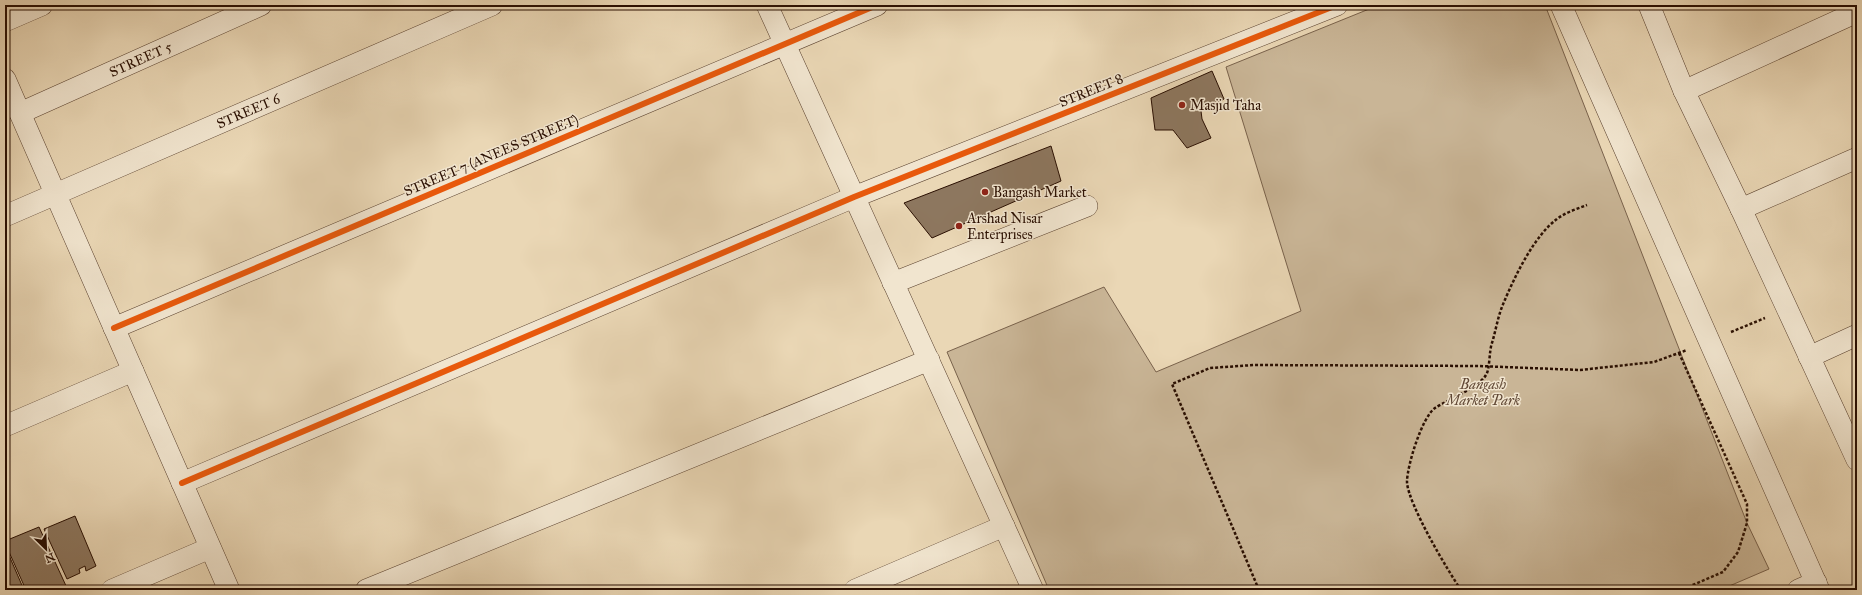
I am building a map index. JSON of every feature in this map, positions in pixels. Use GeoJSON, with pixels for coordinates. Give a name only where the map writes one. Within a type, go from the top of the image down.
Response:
{"type":"FeatureCollection","features":[{"type":"Feature","properties":{"kind":"street"},"geometry":{"type":"LineString","coordinates":[[5,21],[42,5]]}},
{"type":"Feature","properties":{"kind":"street","name":"STREET 5"},"geometry":{"type":"LineString","coordinates":[[20,113],[261,5]]}},
{"type":"Feature","properties":{"kind":"street","name":"STREET 6"},"geometry":{"type":"LineString","coordinates":[[5,216],[492,5]]}},
{"type":"Feature","properties":{"kind":"street"},"geometry":{"type":"LineString","coordinates":[[767,5],[1033,590]]}},
{"type":"Feature","properties":{"kind":"street","name":"STREET 7 (ANEES STREET)"},"geometry":{"type":"LineString","coordinates":[[114,328],[877,5]]}},
{"type":"Feature","properties":{"kind":"street","name":"STREET 8"},"geometry":{"type":"LineString","coordinates":[[182,483],[854,197],[1338,5]]}},
{"type":"Feature","properties":{"kind":"street"},"geometry":{"type":"LineString","coordinates":[[1561,5],[1811,587]]}},
{"type":"Feature","properties":{"kind":"street"},"geometry":{"type":"LineString","coordinates":[[1649,5],[1684,91],[1741,209],[1857,460]]}},
{"type":"Feature","properties":{"kind":"street"},"geometry":{"type":"LineString","coordinates":[[1684,91],[1857,12]]}},
{"type":"Feature","properties":{"kind":"street"},"geometry":{"type":"LineString","coordinates":[[5,79],[229,590]]}},
{"type":"Feature","properties":{"kind":"street"},"geometry":{"type":"LineString","coordinates":[[1741,209],[1857,158]]}},
{"type":"Feature","properties":{"kind":"street"},"geometry":{"type":"LineString","coordinates":[[893,283],[1087,206]]}},
{"type":"Feature","properties":{"kind":"street"},"geometry":{"type":"LineString","coordinates":[[1809,357],[1857,335]]}},
{"type":"Feature","properties":{"kind":"street"},"geometry":{"type":"LineString","coordinates":[[366,590],[928,360]]}},
{"type":"Feature","properties":{"kind":"street"},"geometry":{"type":"LineString","coordinates":[[5,426],[133,371]]}},
{"type":"Feature","properties":{"kind":"street"},"geometry":{"type":"LineString","coordinates":[[855,590],[1004,526]]}},
{"type":"Feature","properties":{"kind":"street"},"geometry":{"type":"LineString","coordinates":[[112,590],[210,548]]}},
{"type":"Feature","properties":{"kind":"path"},"geometry":{"type":"LineString","coordinates":[[1461,590],[1435,546],[1414,505],[1407,483],[1422,424],[1434,409],[1481,382],[1487,374],[1489,352],[1503,303],[1539,238],[1556,219],[1567,212],[1587,205]]}},
{"type":"Feature","properties":{"kind":"path"},"geometry":{"type":"LineString","coordinates":[[1727,334],[1761,320]]}},
{"type":"Feature","properties":{"kind":"path"},"geometry":{"type":"LineString","coordinates":[[1259,590],[1172,384],[1210,368],[1254,364],[1487,366],[1580,370],[1654,362],[1679,353],[1747,504],[1747,523],[1738,552],[1722,572],[1681,590]]}},
{"type":"Feature","properties":{"kind":"green space","name":"Bangash Market Park"},"geometry":{"type":"Polygon","coordinates":[[[1379,5],[1545,5],[1747,523],[1769,569],[1720,590],[1049,590],[947,352],[1104,287],[1156,372],[1301,311],[1226,67],[1379,5]]]}},
{"type":"Feature","properties":{"kind":"building","name":"Masjid Taha"},"geometry":{"type":"Polygon","coordinates":[[[1212,71],[1224,99],[1201,111],[1202,119],[1211,138],[1187,148],[1173,130],[1155,130],[1151,98],[1212,71]]]}},
{"type":"Feature","properties":{"kind":"building","name":"Bangash Market"},"geometry":{"type":"Polygon","coordinates":[[[1051,146],[1061,181],[932,238],[904,203],[1051,146]]]}},
{"type":"Feature","properties":{"kind":"building"},"geometry":{"type":"Polygon","coordinates":[[[75,516],[96,566],[86,571],[85,566],[79,569],[80,573],[67,579],[44,529],[75,516]]]}},
{"type":"Feature","properties":{"kind":"building"},"geometry":{"type":"Polygon","coordinates":[[[39,527],[67,588],[63,590],[26,590],[5,543],[5,541],[39,527]]]}},
{"type":"Feature","properties":{"kind":"building"},"geometry":{"type":"Polygon","coordinates":[[[5,546],[24,590],[5,590],[5,546]]]}},
{"type":"Feature","properties":{"kind":"cycle path"},"geometry":{"type":"LineString","coordinates":[[114,328],[877,5]]}},
{"type":"Feature","properties":{"kind":"cycle path"},"geometry":{"type":"LineString","coordinates":[[182,483],[854,197],[1337,5]]}},
{"type":"Feature","properties":{"kind":"place","name":"Masjid Taha"},"geometry":{"type":"Point","coordinates":[1182,105]}},
{"type":"Feature","properties":{"kind":"place","name":"Bangash Market"},"geometry":{"type":"Point","coordinates":[985,192]}},
{"type":"Feature","properties":{"kind":"place","name":"Arshad Nisar Enterprises"},"geometry":{"type":"Point","coordinates":[959,226]}}]}
